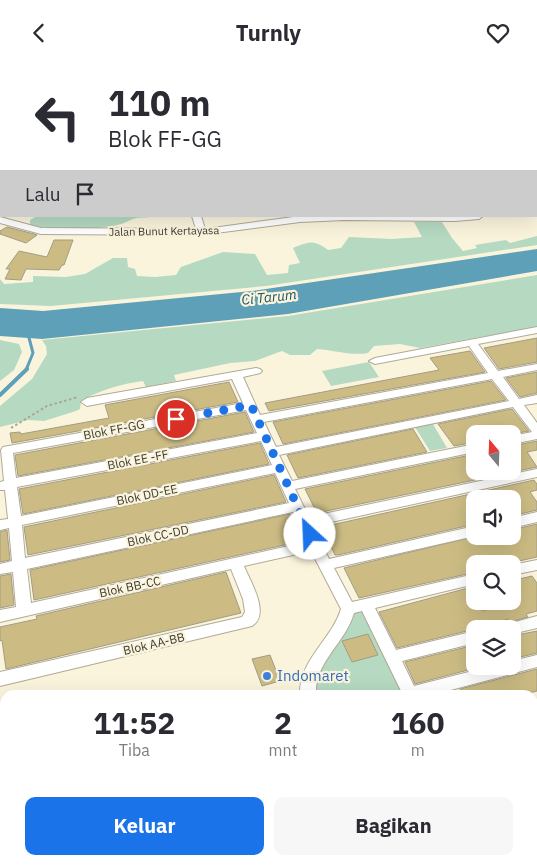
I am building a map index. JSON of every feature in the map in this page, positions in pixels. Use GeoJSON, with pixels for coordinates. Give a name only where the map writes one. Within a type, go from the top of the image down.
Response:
{"type":"FeatureCollection","features":[{"type":"Feature","properties":{"kind":"street"},"geometry":{"type":"LineString","coordinates":[[196,217],[201,232]]}},
{"type":"Feature","properties":{"kind":"street","name":"Jalan Bunut Kertayasa"},"geometry":{"type":"LineString","coordinates":[[1,218],[16,226],[41,231],[201,232],[293,219],[344,217],[454,219],[471,217]]}},
{"type":"Feature","properties":{"kind":"street"},"geometry":{"type":"LineString","coordinates":[[375,361],[537,330]]}},
{"type":"Feature","properties":{"kind":"street"},"geometry":{"type":"LineString","coordinates":[[471,342],[537,431]]}},
{"type":"Feature","properties":{"kind":"street"},"geometry":{"type":"LineString","coordinates":[[258,419],[537,367]]}},
{"type":"Feature","properties":{"kind":"street"},"geometry":{"type":"LineString","coordinates":[[93,401],[256,371]]}},
{"type":"Feature","properties":{"kind":"street"},"geometry":{"type":"LineString","coordinates":[[236,375],[315,545],[348,609],[344,621],[310,674],[306,685],[307,690]]}},
{"type":"Feature","properties":{"kind":"street"},"geometry":{"type":"LineString","coordinates":[[273,452],[537,399]]}},
{"type":"Feature","properties":{"kind":"street","name":"Blok FF-GG"},"geometry":{"type":"LineString","coordinates":[[5,485],[7,450],[251,405]]}},
{"type":"Feature","properties":{"kind":"street"},"geometry":{"type":"LineString","coordinates":[[521,438],[537,435]]}},
{"type":"Feature","properties":{"kind":"street","name":"Blok EE -FF"},"geometry":{"type":"LineString","coordinates":[[5,485],[265,436]]}},
{"type":"Feature","properties":{"kind":"street"},"geometry":{"type":"LineString","coordinates":[[288,486],[466,450]]}},
{"type":"Feature","properties":{"kind":"street","name":"Blok DD-EE"},"geometry":{"type":"LineString","coordinates":[[0,525],[280,468]]}},
{"type":"Feature","properties":{"kind":"street"},"geometry":{"type":"LineString","coordinates":[[305,523],[537,473]]}},
{"type":"Feature","properties":{"kind":"street"},"geometry":{"type":"LineString","coordinates":[[5,485],[14,522],[24,610]]}},
{"type":"Feature","properties":{"kind":"street","name":"Blok CC-DD"},"geometry":{"type":"LineString","coordinates":[[0,569],[297,506]]}},
{"type":"Feature","properties":{"kind":"street"},"geometry":{"type":"LineString","coordinates":[[521,521],[537,517]]}},
{"type":"Feature","properties":{"kind":"street"},"geometry":{"type":"LineString","coordinates":[[325,565],[466,533]]}},
{"type":"Feature","properties":{"kind":"street","name":"Blok BB-CC"},"geometry":{"type":"LineString","coordinates":[[0,616],[315,545]]}},
{"type":"Feature","properties":{"kind":"street","name":"Blok AA-BB"},"geometry":{"type":"LineString","coordinates":[[0,679],[250,620],[253,615],[252,610],[236,564]]}},
{"type":"Feature","properties":{"kind":"street"},"geometry":{"type":"LineString","coordinates":[[521,568],[537,565]]}},
{"type":"Feature","properties":{"kind":"street"},"geometry":{"type":"LineString","coordinates":[[348,609],[466,581]]}},
{"type":"Feature","properties":{"kind":"street"},"geometry":{"type":"LineString","coordinates":[[366,605],[408,690]]}},
{"type":"Feature","properties":{"kind":"street"},"geometry":{"type":"LineString","coordinates":[[521,626],[537,622]]}},
{"type":"Feature","properties":{"kind":"street"},"geometry":{"type":"LineString","coordinates":[[391,657],[466,639]]}},
{"type":"Feature","properties":{"kind":"street"},"geometry":{"type":"LineString","coordinates":[[429,690],[537,661]]}},
{"type":"Feature","properties":{"kind":"path"},"geometry":{"type":"LineString","coordinates":[[11,428],[36,411],[70,398],[84,397],[93,401]]}},
{"type":"Feature","properties":{"kind":"green space"},"geometry":{"type":"Polygon","coordinates":[[[35,217],[150,217],[136,218],[112,226],[88,229],[39,227],[30,224],[30,220],[35,217]]]}},
{"type":"Feature","properties":{"kind":"green space"},"geometry":{"type":"Polygon","coordinates":[[[414,222],[442,222],[463,251],[477,248],[475,245],[506,240],[510,243],[537,236],[537,245],[266,286],[51,306],[0,304],[0,279],[4,284],[33,282],[33,276],[66,277],[85,274],[113,258],[127,258],[128,267],[135,269],[137,276],[155,277],[176,275],[181,267],[223,252],[255,254],[267,275],[288,273],[289,265],[300,263],[293,248],[303,244],[315,243],[328,250],[341,248],[349,237],[392,239],[422,237],[414,222]]]}},
{"type":"Feature","properties":{"kind":"green space"},"geometry":{"type":"Polygon","coordinates":[[[537,275],[537,327],[420,348],[400,344],[374,346],[368,353],[361,354],[317,349],[310,355],[290,355],[282,351],[255,361],[230,363],[174,375],[176,381],[146,387],[143,381],[119,386],[81,401],[80,409],[76,411],[44,421],[28,420],[0,427],[0,406],[32,379],[47,354],[46,346],[42,340],[288,316],[537,275]]]}},
{"type":"Feature","properties":{"kind":"green space"},"geometry":{"type":"Polygon","coordinates":[[[0,340],[19,344],[22,352],[14,370],[0,381],[0,340]]]}},
{"type":"Feature","properties":{"kind":"green space"},"geometry":{"type":"Polygon","coordinates":[[[369,362],[379,377],[331,386],[322,371],[369,362]]]}},
{"type":"Feature","properties":{"kind":"green space"},"geometry":{"type":"Polygon","coordinates":[[[433,424],[447,448],[430,451],[415,427],[433,424]]]}},
{"type":"Feature","properties":{"kind":"green space"},"geometry":{"type":"Polygon","coordinates":[[[366,605],[408,690],[310,690],[347,615],[366,605]]]}},
{"type":"Feature","properties":{"kind":"water","name":"Ci Tarum"},"geometry":{"type":"Polygon","coordinates":[[[537,249],[537,271],[288,314],[42,339],[0,336],[0,308],[43,311],[252,291],[537,249]]]}},
{"type":"Feature","properties":{"kind":"building"},"geometry":{"type":"Polygon","coordinates":[[[7,227],[37,235],[26,243],[0,234],[0,231],[7,227]]]}},
{"type":"Feature","properties":{"kind":"building"},"geometry":{"type":"Polygon","coordinates":[[[54,240],[73,240],[64,265],[59,270],[26,269],[21,280],[5,279],[10,269],[6,269],[19,251],[47,257],[54,240]]]}},
{"type":"Feature","properties":{"kind":"building"},"geometry":{"type":"Polygon","coordinates":[[[537,338],[537,362],[499,369],[484,348],[537,338]]]}},
{"type":"Feature","properties":{"kind":"building"},"geometry":{"type":"Polygon","coordinates":[[[470,351],[485,372],[269,411],[265,403],[439,370],[430,358],[470,351]]]}},
{"type":"Feature","properties":{"kind":"building"},"geometry":{"type":"Polygon","coordinates":[[[537,372],[537,393],[520,397],[506,378],[537,372]]]}},
{"type":"Feature","properties":{"kind":"building"},"geometry":{"type":"Polygon","coordinates":[[[491,381],[506,400],[283,444],[273,422],[491,381]]]}},
{"type":"Feature","properties":{"kind":"building"},"geometry":{"type":"Polygon","coordinates":[[[229,382],[238,402],[12,443],[10,433],[20,432],[21,434],[109,418],[105,405],[229,382]]]}},
{"type":"Feature","properties":{"kind":"building"},"geometry":{"type":"Polygon","coordinates":[[[512,409],[529,431],[521,432],[521,425],[466,425],[466,444],[454,446],[438,424],[512,409]]]}},
{"type":"Feature","properties":{"kind":"building"},"geometry":{"type":"Polygon","coordinates":[[[245,412],[254,432],[18,476],[15,455],[245,412]]]}},
{"type":"Feature","properties":{"kind":"building"},"geometry":{"type":"Polygon","coordinates":[[[413,429],[427,452],[298,478],[287,455],[413,429]]]}},
{"type":"Feature","properties":{"kind":"building"},"geometry":{"type":"Polygon","coordinates":[[[537,441],[537,450],[527,452],[537,467],[521,470],[521,444],[537,441]]]}},
{"type":"Feature","properties":{"kind":"building"},"geometry":{"type":"Polygon","coordinates":[[[260,443],[269,464],[23,514],[19,489],[260,443]]]}},
{"type":"Feature","properties":{"kind":"building"},"geometry":{"type":"Polygon","coordinates":[[[466,456],[466,480],[475,480],[317,513],[305,489],[466,456]]]}},
{"type":"Feature","properties":{"kind":"building"},"geometry":{"type":"Polygon","coordinates":[[[274,475],[286,502],[28,555],[24,527],[274,475]]]}},
{"type":"Feature","properties":{"kind":"building"},"geometry":{"type":"Polygon","coordinates":[[[534,480],[537,484],[537,490],[530,492],[537,502],[537,510],[521,514],[521,490],[489,490],[534,480]]]}},
{"type":"Feature","properties":{"kind":"building"},"geometry":{"type":"Polygon","coordinates":[[[466,495],[466,526],[338,555],[335,555],[322,527],[466,495]]]}},
{"type":"Feature","properties":{"kind":"building"},"geometry":{"type":"Polygon","coordinates":[[[290,514],[303,541],[34,600],[30,570],[290,514]]]}},
{"type":"Feature","properties":{"kind":"building"},"geometry":{"type":"Polygon","coordinates":[[[537,524],[537,557],[521,561],[521,555],[466,555],[466,574],[359,598],[344,568],[466,539],[466,545],[521,545],[521,528],[537,524]]]}},
{"type":"Feature","properties":{"kind":"building"},"geometry":{"type":"Polygon","coordinates":[[[7,530],[10,560],[0,562],[0,532],[7,530]]]}},
{"type":"Feature","properties":{"kind":"building"},"geometry":{"type":"Polygon","coordinates":[[[226,572],[241,613],[6,669],[2,640],[0,641],[0,627],[37,619],[36,616],[226,572]]]}},
{"type":"Feature","properties":{"kind":"building"},"geometry":{"type":"Polygon","coordinates":[[[11,574],[14,605],[0,608],[0,576],[11,574]]]}},
{"type":"Feature","properties":{"kind":"building"},"geometry":{"type":"Polygon","coordinates":[[[532,576],[537,583],[537,611],[526,614],[528,617],[517,620],[466,620],[466,631],[397,648],[379,612],[466,589],[466,610],[521,610],[521,579],[532,576]]]}},
{"type":"Feature","properties":{"kind":"building"},"geometry":{"type":"Polygon","coordinates":[[[537,631],[537,653],[521,657],[521,634],[537,631]]]}},
{"type":"Feature","properties":{"kind":"building"},"geometry":{"type":"Polygon","coordinates":[[[368,634],[378,655],[352,662],[342,641],[368,634]]]}},
{"type":"Feature","properties":{"kind":"building"},"geometry":{"type":"Polygon","coordinates":[[[466,647],[466,670],[415,684],[405,662],[466,647]]]}},
{"type":"Feature","properties":{"kind":"building"},"geometry":{"type":"Polygon","coordinates":[[[270,655],[280,681],[262,686],[252,659],[270,655]]]}},
{"type":"Feature","properties":{"kind":"building"},"geometry":{"type":"Polygon","coordinates":[[[537,669],[537,690],[460,690],[514,675],[521,675],[521,673],[537,669]]]}},
{"type":"Feature","properties":{"kind":"waterway"},"geometry":{"type":"LineString","coordinates":[[26,370],[33,353],[28,334]]}},
{"type":"Feature","properties":{"kind":"waterway"},"geometry":{"type":"LineString","coordinates":[[0,395],[26,370]]}},
{"type":"Feature","properties":{"kind":"place","name":"Indomaret"},"geometry":{"type":"Point","coordinates":[267,676]}},
{"type":"Feature","properties":{"kind":"route"},"geometry":{"type":"LineString","coordinates":[[176,419],[251,405],[310,534]]}}]}
